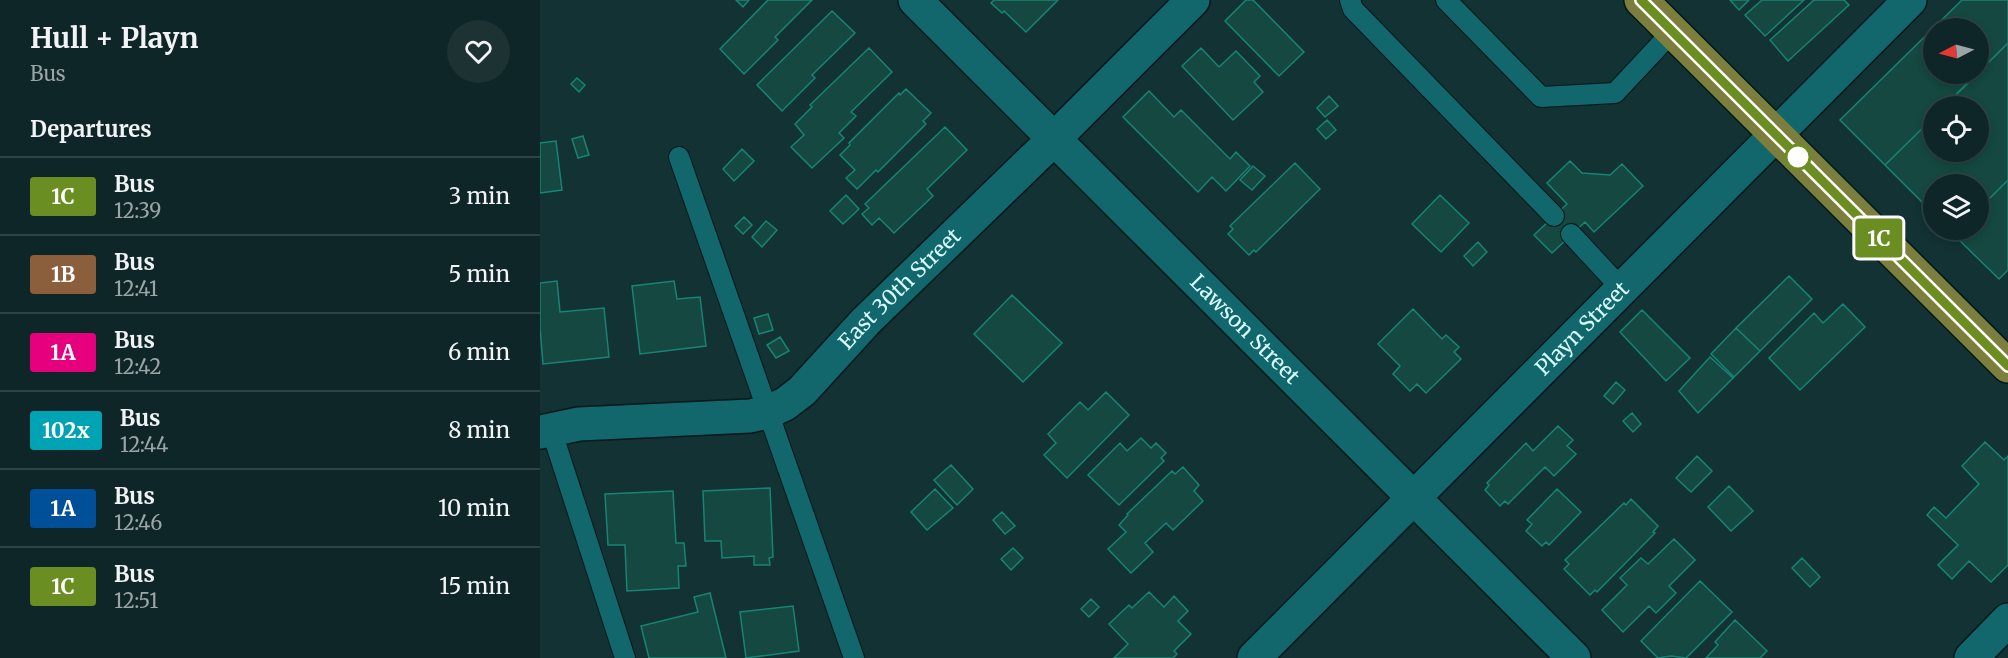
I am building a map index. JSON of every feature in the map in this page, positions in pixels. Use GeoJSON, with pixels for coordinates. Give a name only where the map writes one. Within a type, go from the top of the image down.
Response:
{"type":"FeatureCollection","features":[{"type":"Feature","properties":{"kind":"main road"},"geometry":{"type":"LineString","coordinates":[[1641,0],[2008,366]]}},
{"type":"Feature","properties":{"kind":"street","name":"Lawson Street"},"geometry":{"type":"LineString","coordinates":[[915,0],[1574,658]]}},
{"type":"Feature","properties":{"kind":"street","name":"East 30th Street"},"geometry":{"type":"LineString","coordinates":[[546,430],[579,424],[732,418],[768,412],[785,404],[802,391],[866,321],[1193,0]]}},
{"type":"Feature","properties":{"kind":"street","name":"Playn Street"},"geometry":{"type":"LineString","coordinates":[[1254,658],[1910,0]]}},
{"type":"Feature","properties":{"kind":"street"},"geometry":{"type":"LineString","coordinates":[[1971,658],[2008,620]]}},
{"type":"Feature","properties":{"kind":"lane"},"geometry":{"type":"LineString","coordinates":[[1350,0],[1353,9],[1554,216]]}},
{"type":"Feature","properties":{"kind":"lane"},"geometry":{"type":"LineString","coordinates":[[1446,0],[1541,98],[1615,93],[1672,32]]}},
{"type":"Feature","properties":{"kind":"lane"},"geometry":{"type":"LineString","coordinates":[[679,157],[854,658]]}},
{"type":"Feature","properties":{"kind":"lane"},"geometry":{"type":"LineString","coordinates":[[1572,234],[1622,289]]}},
{"type":"Feature","properties":{"kind":"lane"},"geometry":{"type":"LineString","coordinates":[[546,430],[625,658]]}},
{"type":"Feature","properties":{"kind":"building"},"geometry":{"type":"Polygon","coordinates":[[[736,0],[749,0],[743,7],[736,0]]]}},
{"type":"Feature","properties":{"kind":"building"},"geometry":{"type":"Polygon","coordinates":[[[768,0],[812,0],[775,37],[778,40],[744,74],[720,49],[768,0]]]}},
{"type":"Feature","properties":{"kind":"building"},"geometry":{"type":"Polygon","coordinates":[[[994,0],[1058,0],[1026,32],[1004,11],[1002,13],[991,3],[994,0]]]}},
{"type":"Feature","properties":{"kind":"building"},"geometry":{"type":"Polygon","coordinates":[[[1246,0],[1253,0],[1304,52],[1279,76],[1225,21],[1246,0]]]}},
{"type":"Feature","properties":{"kind":"building"},"geometry":{"type":"Polygon","coordinates":[[[1730,0],[1749,0],[1739,10],[1730,0]]]}},
{"type":"Feature","properties":{"kind":"building"},"geometry":{"type":"Polygon","coordinates":[[[1762,0],[1804,0],[1765,36],[1745,15],[1762,0]]]}},
{"type":"Feature","properties":{"kind":"building"},"geometry":{"type":"Polygon","coordinates":[[[1814,0],[1844,0],[1849,5],[1788,61],[1770,40],[1814,0]]]}},
{"type":"Feature","properties":{"kind":"building"},"geometry":{"type":"Polygon","coordinates":[[[1962,0],[2008,0],[2008,43],[1989,62],[1989,18],[1944,18],[1962,0]]]}},
{"type":"Feature","properties":{"kind":"building"},"geometry":{"type":"Polygon","coordinates":[[[832,11],[855,33],[812,75],[815,78],[782,111],[757,85],[832,11]]]}},
{"type":"Feature","properties":{"kind":"building"},"geometry":{"type":"Polygon","coordinates":[[[1923,38],[1923,84],[1967,84],[1955,96],[1923,96],[1923,128],[1885,165],[1840,120],[1923,38]]]}},
{"type":"Feature","properties":{"kind":"building"},"geometry":{"type":"Polygon","coordinates":[[[2008,43],[2008,180],[1989,199],[1989,174],[1923,174],[1923,203],[1885,165],[1923,128],[1923,162],[1989,162],[1989,96],[1954,96],[1966,84],[1989,84],[1989,62],[2008,43]]]}},
{"type":"Feature","properties":{"kind":"building"},"geometry":{"type":"Polygon","coordinates":[[[869,48],[892,72],[851,112],[856,116],[839,133],[844,138],[812,168],[791,147],[804,135],[795,124],[812,107],[810,105],[869,48]]]}},
{"type":"Feature","properties":{"kind":"building"},"geometry":{"type":"Polygon","coordinates":[[[1201,48],[1219,67],[1236,51],[1260,76],[1254,82],[1263,92],[1233,120],[1182,66],[1201,48]]]}},
{"type":"Feature","properties":{"kind":"building"},"geometry":{"type":"Polygon","coordinates":[[[577,78],[585,85],[579,92],[571,84],[577,78]]]}},
{"type":"Feature","properties":{"kind":"building"},"geometry":{"type":"Polygon","coordinates":[[[906,89],[931,113],[923,121],[926,124],[878,172],[876,170],[857,189],[846,178],[855,170],[840,155],[899,93],[900,95],[906,89]]]}},
{"type":"Feature","properties":{"kind":"building"},"geometry":{"type":"Polygon","coordinates":[[[1149,91],[1174,117],[1181,110],[1230,159],[1236,152],[1250,166],[1226,191],[1212,177],[1198,192],[1123,117],[1149,91]]]}},
{"type":"Feature","properties":{"kind":"building"},"geometry":{"type":"Polygon","coordinates":[[[1329,96],[1338,106],[1325,117],[1317,108],[1329,96]]]}},
{"type":"Feature","properties":{"kind":"building"},"geometry":{"type":"Polygon","coordinates":[[[1327,120],[1336,130],[1326,139],[1317,129],[1327,120]]]}},
{"type":"Feature","properties":{"kind":"building"},"geometry":{"type":"Polygon","coordinates":[[[945,127],[967,150],[927,189],[933,196],[894,233],[879,218],[872,225],[862,214],[869,208],[865,204],[945,127]]]}},
{"type":"Feature","properties":{"kind":"building"},"geometry":{"type":"Polygon","coordinates":[[[583,136],[589,155],[578,158],[572,139],[583,136]]]}},
{"type":"Feature","properties":{"kind":"building"},"geometry":{"type":"Polygon","coordinates":[[[556,141],[562,190],[540,193],[540,143],[556,141]]]}},
{"type":"Feature","properties":{"kind":"building"},"geometry":{"type":"Polygon","coordinates":[[[742,149],[754,161],[734,181],[723,169],[742,149]]]}},
{"type":"Feature","properties":{"kind":"building"},"geometry":{"type":"Polygon","coordinates":[[[1570,161],[1582,173],[1610,175],[1622,164],[1643,186],[1594,232],[1585,222],[1552,253],[1534,235],[1567,204],[1547,183],[1570,161]]]}},
{"type":"Feature","properties":{"kind":"building"},"geometry":{"type":"Polygon","coordinates":[[[1295,163],[1320,189],[1256,252],[1254,250],[1249,255],[1228,234],[1233,229],[1230,226],[1295,163]]]}},
{"type":"Feature","properties":{"kind":"building"},"geometry":{"type":"Polygon","coordinates":[[[1253,166],[1265,176],[1252,190],[1240,180],[1253,166]]]}},
{"type":"Feature","properties":{"kind":"building"},"geometry":{"type":"Polygon","coordinates":[[[2008,180],[2008,270],[1999,279],[1959,240],[1989,240],[1989,199],[2008,180]]]}},
{"type":"Feature","properties":{"kind":"building"},"geometry":{"type":"Polygon","coordinates":[[[846,195],[859,209],[843,224],[830,211],[846,195]]]}},
{"type":"Feature","properties":{"kind":"building"},"geometry":{"type":"Polygon","coordinates":[[[1440,195],[1469,223],[1441,252],[1412,224],[1440,195]]]}},
{"type":"Feature","properties":{"kind":"building"},"geometry":{"type":"Polygon","coordinates":[[[744,217],[752,225],[743,234],[735,226],[744,217]]]}},
{"type":"Feature","properties":{"kind":"building"},"geometry":{"type":"Polygon","coordinates":[[[766,221],[777,230],[762,247],[752,237],[766,221]]]}},
{"type":"Feature","properties":{"kind":"building"},"geometry":{"type":"Polygon","coordinates":[[[1478,242],[1487,252],[1473,266],[1464,256],[1478,242]]]}},
{"type":"Feature","properties":{"kind":"building"},"geometry":{"type":"Polygon","coordinates":[[[1789,276],[1812,299],[1760,351],[1736,328],[1789,276]]]}},
{"type":"Feature","properties":{"kind":"building"},"geometry":{"type":"Polygon","coordinates":[[[557,281],[560,312],[604,308],[609,357],[543,364],[540,283],[557,281]]]}},
{"type":"Feature","properties":{"kind":"building"},"geometry":{"type":"Polygon","coordinates":[[[674,281],[677,299],[700,297],[706,346],[640,354],[632,286],[674,281]]]}},
{"type":"Feature","properties":{"kind":"building"},"geometry":{"type":"Polygon","coordinates":[[[1012,295],[1062,343],[1023,382],[974,334],[1012,295]]]}},
{"type":"Feature","properties":{"kind":"building"},"geometry":{"type":"Polygon","coordinates":[[[1843,304],[1865,327],[1800,390],[1769,358],[1814,313],[1823,323],[1843,304]]]}},
{"type":"Feature","properties":{"kind":"building"},"geometry":{"type":"Polygon","coordinates":[[[1413,309],[1442,339],[1446,335],[1459,347],[1454,352],[1461,359],[1426,393],[1417,384],[1410,391],[1393,374],[1400,366],[1378,344],[1413,309]]]}},
{"type":"Feature","properties":{"kind":"building"},"geometry":{"type":"Polygon","coordinates":[[[1642,310],[1690,358],[1666,381],[1620,332],[1642,310]]]}},
{"type":"Feature","properties":{"kind":"building"},"geometry":{"type":"Polygon","coordinates":[[[768,314],[773,330],[759,334],[754,318],[768,314]]]}},
{"type":"Feature","properties":{"kind":"building"},"geometry":{"type":"Polygon","coordinates":[[[1736,328],[1760,351],[1734,377],[1711,354],[1736,328]]]}},
{"type":"Feature","properties":{"kind":"building"},"geometry":{"type":"Polygon","coordinates":[[[780,337],[789,351],[776,358],[767,345],[780,337]]]}},
{"type":"Feature","properties":{"kind":"building"},"geometry":{"type":"Polygon","coordinates":[[[1710,357],[1733,378],[1698,413],[1679,391],[1710,357]]]}},
{"type":"Feature","properties":{"kind":"building"},"geometry":{"type":"Polygon","coordinates":[[[1616,382],[1625,390],[1613,404],[1604,396],[1616,382]]]}},
{"type":"Feature","properties":{"kind":"building"},"geometry":{"type":"Polygon","coordinates":[[[1106,392],[1129,415],[1067,478],[1044,455],[1056,443],[1048,434],[1080,402],[1088,410],[1106,392]]]}},
{"type":"Feature","properties":{"kind":"building"},"geometry":{"type":"Polygon","coordinates":[[[1632,413],[1641,424],[1633,432],[1623,421],[1632,413]]]}},
{"type":"Feature","properties":{"kind":"building"},"geometry":{"type":"Polygon","coordinates":[[[1558,426],[1573,440],[1567,446],[1576,454],[1554,476],[1545,467],[1508,504],[1505,501],[1500,506],[1485,490],[1489,485],[1487,483],[1526,443],[1533,451],[1558,426]]]}},
{"type":"Feature","properties":{"kind":"building"},"geometry":{"type":"Polygon","coordinates":[[[1141,438],[1151,448],[1156,443],[1166,453],[1161,458],[1164,461],[1119,505],[1088,475],[1120,443],[1127,451],[1141,438]]]}},
{"type":"Feature","properties":{"kind":"building"},"geometry":{"type":"Polygon","coordinates":[[[1985,442],[2004,460],[2008,456],[2008,565],[1991,582],[1969,561],[1952,579],[1938,565],[1958,545],[1927,515],[1934,507],[1946,518],[1979,484],[1962,466],[1985,442]]]}},
{"type":"Feature","properties":{"kind":"building"},"geometry":{"type":"Polygon","coordinates":[[[1697,456],[1712,471],[1691,492],[1676,478],[1697,456]]]}},
{"type":"Feature","properties":{"kind":"building"},"geometry":{"type":"Polygon","coordinates":[[[951,465],[973,489],[957,505],[934,480],[951,465]]]}},
{"type":"Feature","properties":{"kind":"building"},"geometry":{"type":"Polygon","coordinates":[[[1183,467],[1199,485],[1194,491],[1203,501],[1173,530],[1166,523],[1145,543],[1153,552],[1131,573],[1108,549],[1126,532],[1119,525],[1127,514],[1172,471],[1175,474],[1183,467]]]}},
{"type":"Feature","properties":{"kind":"building"},"geometry":{"type":"Polygon","coordinates":[[[1729,486],[1753,511],[1731,531],[1708,507],[1729,486]]]}},
{"type":"Feature","properties":{"kind":"building"},"geometry":{"type":"Polygon","coordinates":[[[770,488],[773,557],[769,558],[770,565],[754,565],[754,556],[722,558],[721,541],[705,541],[703,491],[770,488]]]}},
{"type":"Feature","properties":{"kind":"building"},"geometry":{"type":"Polygon","coordinates":[[[935,489],[953,508],[927,530],[911,512],[935,489]]]}},
{"type":"Feature","properties":{"kind":"building"},"geometry":{"type":"Polygon","coordinates":[[[1557,489],[1581,512],[1549,545],[1546,542],[1542,546],[1526,531],[1532,524],[1527,520],[1557,489]]]}},
{"type":"Feature","properties":{"kind":"building"},"geometry":{"type":"Polygon","coordinates":[[[673,491],[676,543],[684,543],[686,566],[678,566],[679,588],[627,591],[625,545],[608,545],[605,494],[673,491]]]}},
{"type":"Feature","properties":{"kind":"building"},"geometry":{"type":"Polygon","coordinates":[[[1631,499],[1658,526],[1653,532],[1655,533],[1597,592],[1595,590],[1590,595],[1564,569],[1569,564],[1565,560],[1624,503],[1626,505],[1631,499]]]}},
{"type":"Feature","properties":{"kind":"building"},"geometry":{"type":"Polygon","coordinates":[[[1002,512],[1015,526],[1005,534],[993,520],[1002,512]]]}},
{"type":"Feature","properties":{"kind":"building"},"geometry":{"type":"Polygon","coordinates":[[[1674,539],[1695,560],[1669,586],[1676,593],[1656,613],[1649,606],[1623,632],[1602,610],[1627,585],[1620,578],[1641,558],[1648,564],[1674,539]]]}},
{"type":"Feature","properties":{"kind":"building"},"geometry":{"type":"Polygon","coordinates":[[[1013,548],[1023,558],[1011,570],[1001,559],[1013,548]]]}},
{"type":"Feature","properties":{"kind":"building"},"geometry":{"type":"Polygon","coordinates":[[[1802,558],[1820,577],[1810,587],[1792,568],[1802,558]]]}},
{"type":"Feature","properties":{"kind":"building"},"geometry":{"type":"Polygon","coordinates":[[[1700,581],[1732,612],[1686,658],[1671,656],[1658,658],[1641,641],[1700,581]]]}},
{"type":"Feature","properties":{"kind":"building"},"geometry":{"type":"Polygon","coordinates":[[[1149,592],[1164,607],[1174,596],[1188,611],[1178,621],[1191,634],[1174,651],[1177,654],[1173,658],[1114,658],[1128,644],[1109,624],[1129,605],[1132,608],[1149,592]]]}},
{"type":"Feature","properties":{"kind":"building"},"geometry":{"type":"Polygon","coordinates":[[[710,593],[726,658],[649,658],[641,626],[698,612],[694,597],[710,593]]]}},
{"type":"Feature","properties":{"kind":"building"},"geometry":{"type":"Polygon","coordinates":[[[1091,599],[1099,607],[1089,617],[1081,609],[1091,599]]]}},
{"type":"Feature","properties":{"kind":"building"},"geometry":{"type":"Polygon","coordinates":[[[793,606],[799,651],[746,658],[740,612],[793,606]]]}},
{"type":"Feature","properties":{"kind":"building"},"geometry":{"type":"Polygon","coordinates":[[[1735,620],[1767,651],[1760,658],[1706,658],[1718,645],[1715,642],[1735,620]]]}},
{"type":"Feature","properties":{"kind":"bus line","name":"1C"},"geometry":{"type":"LineString","coordinates":[[1641,0],[2008,366]]}}]}
